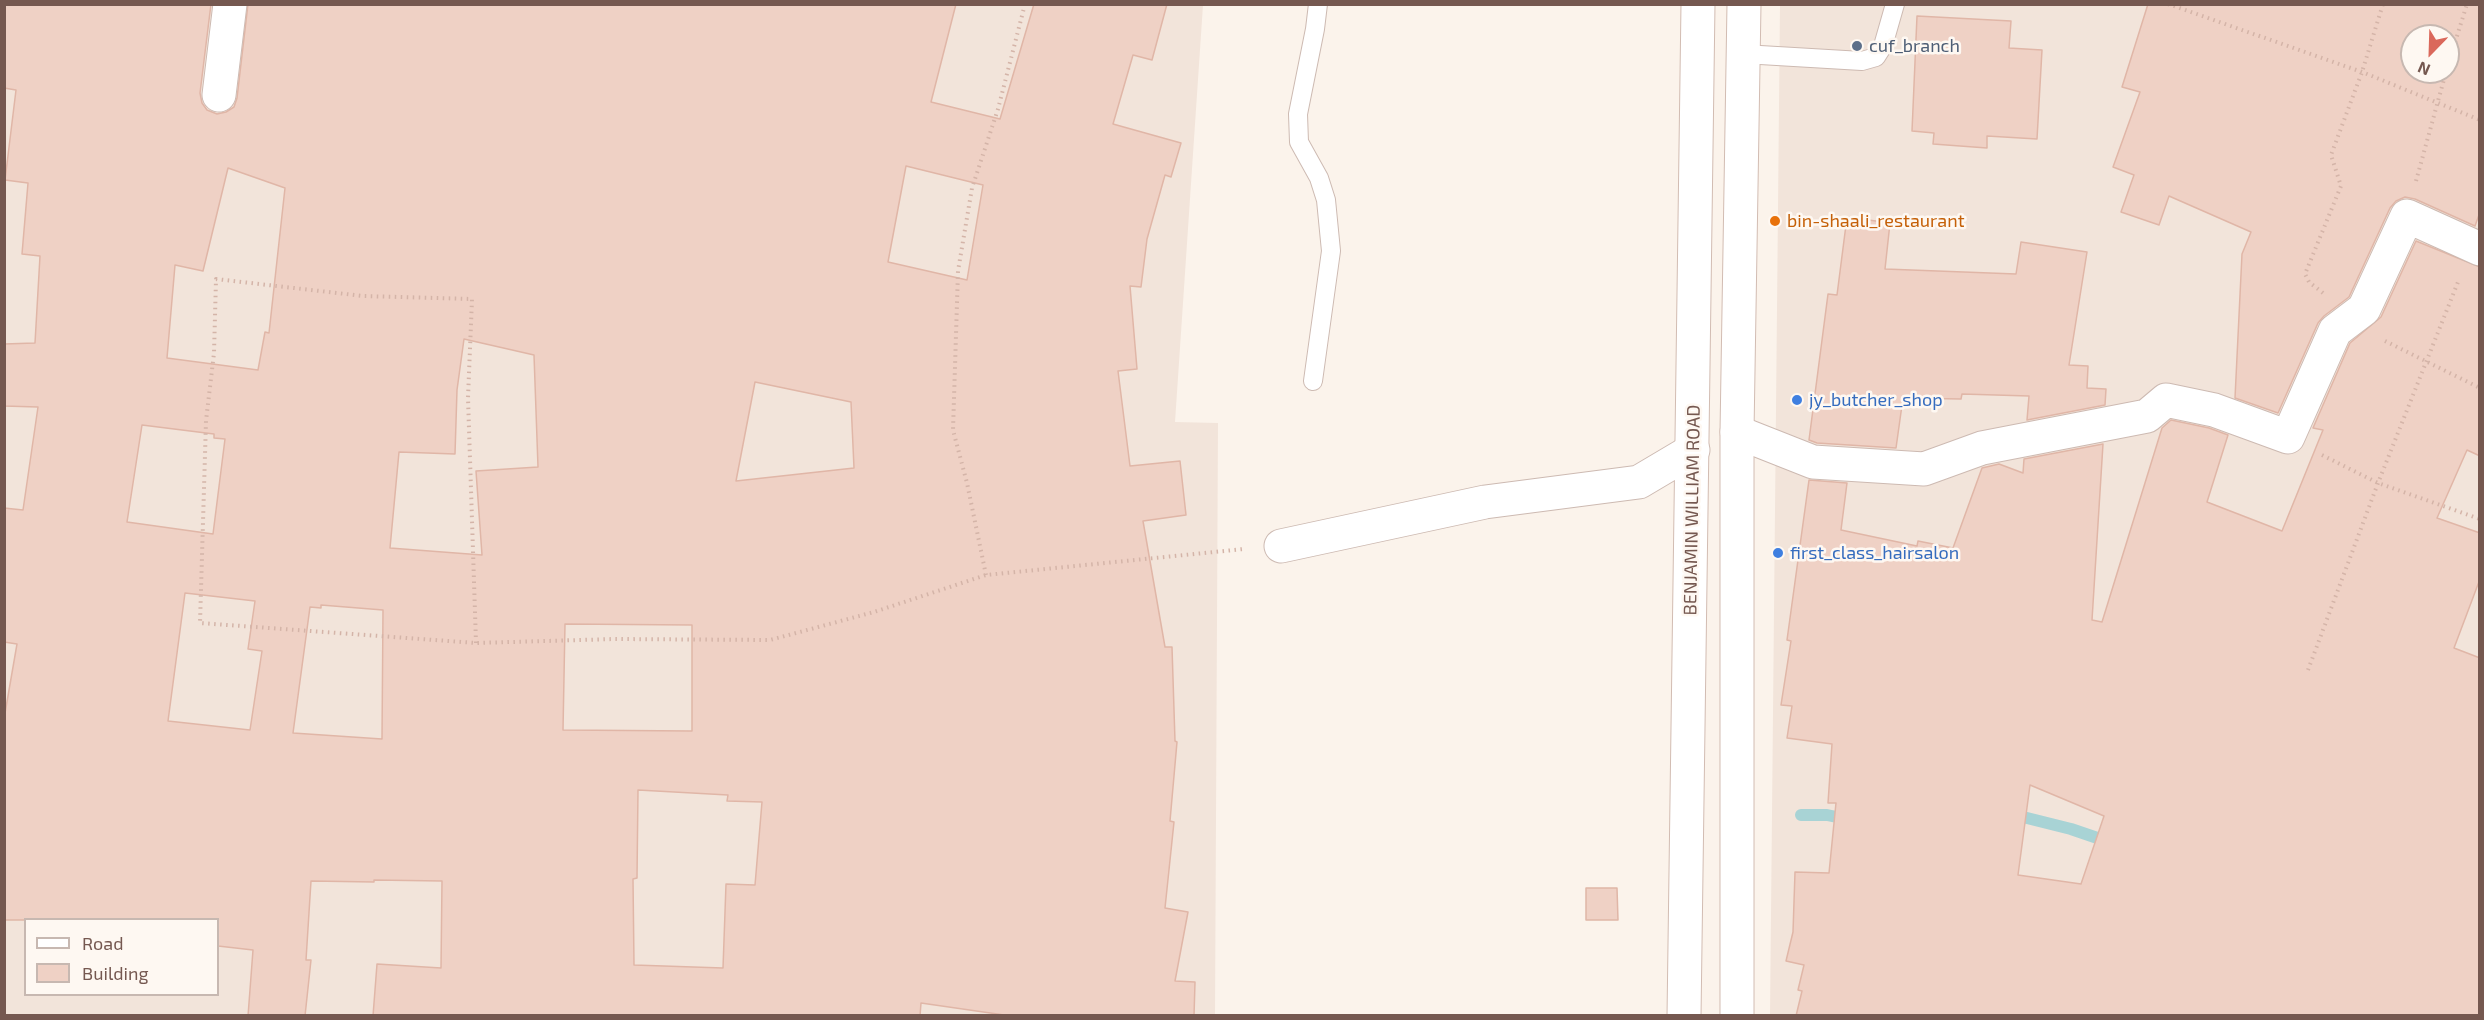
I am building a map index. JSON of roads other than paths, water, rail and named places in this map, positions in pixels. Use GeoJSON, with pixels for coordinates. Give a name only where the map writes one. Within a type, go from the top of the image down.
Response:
{"type":"FeatureCollection","features":[{"type":"Feature","properties":{"kind":"main road"},"geometry":{"type":"LineString","coordinates":[[219,95],[230,4]]}},
{"type":"Feature","properties":{"kind":"main road","name":"BENJAMIN WILLIAM ROAD"},"geometry":{"type":"LineString","coordinates":[[1684,1016],[1698,4]]}},
{"type":"Feature","properties":{"kind":"main road"},"geometry":{"type":"LineString","coordinates":[[1737,1016],[1737,432],[1744,4]]}},
{"type":"Feature","properties":{"kind":"main road"},"geometry":{"type":"LineString","coordinates":[[1737,432],[1813,462],[1924,469],[1982,448],[2147,416],[2166,400],[2214,410],[2288,437],[2341,326],[2364,309],[2407,216],[2476,247]]}},
{"type":"Feature","properties":{"kind":"main road"},"geometry":{"type":"LineString","coordinates":[[1281,546],[1485,502],[1639,482],[1693,450]]}},
{"type":"Feature","properties":{"kind":"lane"},"geometry":{"type":"LineString","coordinates":[[1313,381],[1331,251],[1326,200],[1319,178],[1299,142],[1298,114],[1318,4]]}},
{"type":"Feature","properties":{"kind":"lane"},"geometry":{"type":"LineString","coordinates":[[1743,54],[1862,60],[1876,57],[1883,46],[1895,4]]}},
{"type":"Feature","properties":{"kind":"waterway"},"geometry":{"type":"LineString","coordinates":[[2011,814],[2071,829],[2112,843]]}},
{"type":"Feature","properties":{"kind":"waterway"},"geometry":{"type":"LineString","coordinates":[[1801,815],[1827,815],[1851,820]]}},
{"type":"Feature","properties":{"kind":"place","name":"cuf_branch"},"geometry":{"type":"Point","coordinates":[1857,46]}},
{"type":"Feature","properties":{"kind":"place","name":"bin-shaali_restaurant"},"geometry":{"type":"Point","coordinates":[1775,221]}},
{"type":"Feature","properties":{"kind":"place","name":"jy_butcher_shop"},"geometry":{"type":"Point","coordinates":[1797,400]}},
{"type":"Feature","properties":{"kind":"place","name":"first_class_hairsalon"},"geometry":{"type":"Point","coordinates":[1778,553]}}]}
